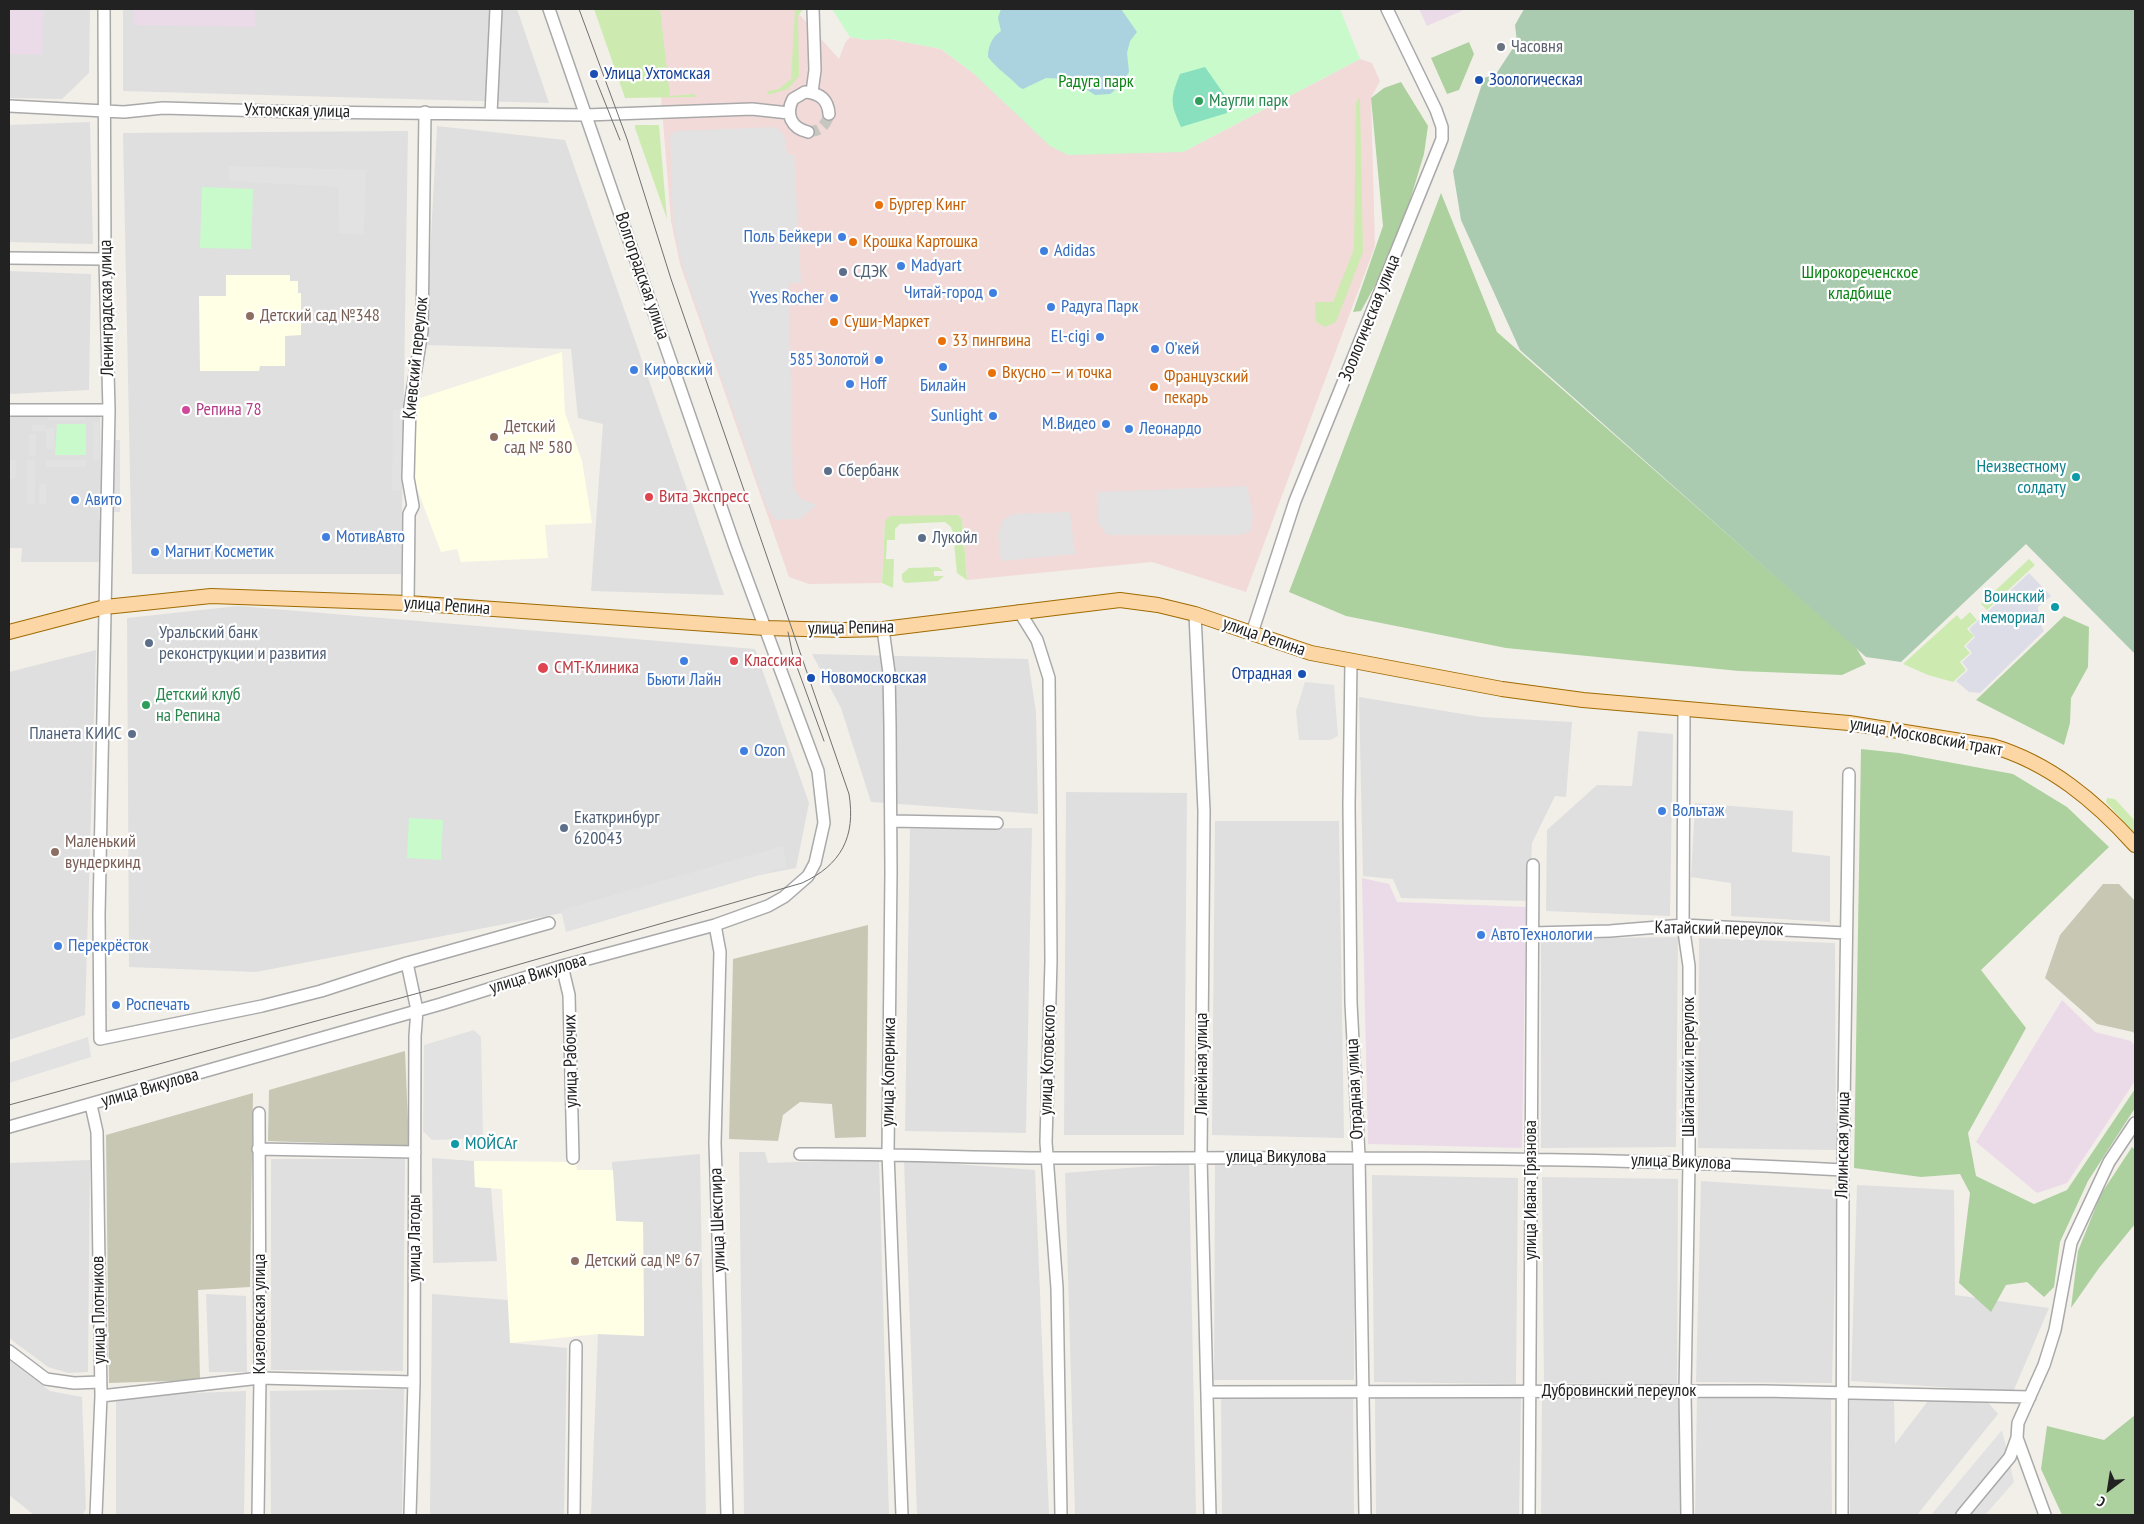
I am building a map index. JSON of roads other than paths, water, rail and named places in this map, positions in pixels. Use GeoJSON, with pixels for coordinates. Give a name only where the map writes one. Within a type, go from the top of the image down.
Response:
{"type":"FeatureCollection","features":[{"type":"Feature","properties":{"kind":"main road","name":"улица Репина"},"geometry":{"type":"LineString","coordinates":[[9,632],[105,607],[211,596],[408,603],[765,628],[883,628],[1120,600],[1158,605],[1195,614],[1311,653],[1351,662],[1502,689],[1583,700],[1684,710]]}},
{"type":"Feature","properties":{"kind":"main road","name":"улица Московский тракт"},"geometry":{"type":"LineString","coordinates":[[1684,710],[1850,723],[1992,746],[2015,752],[2056,774],[2098,807],[2135,845]]}},
{"type":"Feature","properties":{"kind":"street","name":"Ленинградская улица"},"geometry":{"type":"LineString","coordinates":[[104,9],[105,259],[109,410],[99,925],[100,1039],[262,1006],[320,991],[406,963]]}},
{"type":"Feature","properties":{"kind":"street"},"geometry":{"type":"LineString","coordinates":[[491,114],[496,9]]}},
{"type":"Feature","properties":{"kind":"street","name":"Волгоградская улица"},"geometry":{"type":"LineString","coordinates":[[549,9],[765,628]]}},
{"type":"Feature","properties":{"kind":"street"},"geometry":{"type":"LineString","coordinates":[[812,92],[815,70],[813,9]]}},
{"type":"Feature","properties":{"kind":"street","name":"Зоологическая улица"},"geometry":{"type":"LineString","coordinates":[[1252,633],[1295,501],[1442,139],[1442,127],[1436,110],[1387,9]]}},
{"type":"Feature","properties":{"kind":"street"},"geometry":{"type":"LineString","coordinates":[[808,132],[794,126],[788,113],[790,106],[798,95],[812,92],[825,100],[829,114]]}},
{"type":"Feature","properties":{"kind":"street","name":"Ухтомская улица"},"geometry":{"type":"LineString","coordinates":[[9,106],[124,112],[163,108],[284,112],[586,115],[752,109],[788,113]]}},
{"type":"Feature","properties":{"kind":"street","name":"Киевский переулок"},"geometry":{"type":"LineString","coordinates":[[408,603],[409,514],[412,506],[408,478],[410,406],[422,331],[425,112]]}},
{"type":"Feature","properties":{"kind":"street"},"geometry":{"type":"LineString","coordinates":[[9,258],[105,259]]}},
{"type":"Feature","properties":{"kind":"street"},"geometry":{"type":"LineString","coordinates":[[9,410],[109,410]]}},
{"type":"Feature","properties":{"kind":"street","name":"улица Котовского"},"geometry":{"type":"LineString","coordinates":[[1019,611],[1037,640],[1050,678],[1051,961],[1047,1158],[1057,1288],[1061,1515]]}},
{"type":"Feature","properties":{"kind":"street","name":"Линейная улица"},"geometry":{"type":"LineString","coordinates":[[1195,614],[1204,811],[1201,1157],[1210,1515]]}},
{"type":"Feature","properties":{"kind":"street","name":"улица Викулова"},"geometry":{"type":"LineString","coordinates":[[9,1127],[417,1010],[562,966],[715,925],[768,906],[794,890],[808,876],[815,863],[823,836],[823,795],[818,771],[765,628]]}},
{"type":"Feature","properties":{"kind":"street","name":"улица Коперника"},"geometry":{"type":"LineString","coordinates":[[883,628],[889,673],[891,821],[888,1153],[902,1515]]}},
{"type":"Feature","properties":{"kind":"street","name":"Отрадная улица"},"geometry":{"type":"LineString","coordinates":[[1351,662],[1349,686],[1351,1003],[1359,1156],[1365,1515]]}},
{"type":"Feature","properties":{"kind":"street","name":"Шайтанский переулок"},"geometry":{"type":"LineString","coordinates":[[1684,710],[1683,925],[1689,966],[1689,1162],[1685,1392],[1687,1515]]}},
{"type":"Feature","properties":{"kind":"street","name":"Лялинская улица"},"geometry":{"type":"LineString","coordinates":[[1842,1515],[1843,1170],[1849,774]]}},
{"type":"Feature","properties":{"kind":"street"},"geometry":{"type":"LineString","coordinates":[[891,821],[997,823]]}},
{"type":"Feature","properties":{"kind":"street","name":"улица Ивана Грязнова"},"geometry":{"type":"LineString","coordinates":[[1529,1515],[1533,866]]}},
{"type":"Feature","properties":{"kind":"street"},"geometry":{"type":"LineString","coordinates":[[406,963],[549,923]]}},
{"type":"Feature","properties":{"kind":"street","name":"улица Шекспира"},"geometry":{"type":"LineString","coordinates":[[715,925],[720,952],[715,1143],[727,1515]]}},
{"type":"Feature","properties":{"kind":"street","name":"Катайский переулок"},"geometry":{"type":"LineString","coordinates":[[1532,933],[1610,931],[1683,925],[1846,933]]}},
{"type":"Feature","properties":{"kind":"street","name":"улица Лагоды"},"geometry":{"type":"LineString","coordinates":[[406,963],[417,1010],[414,1036],[414,1382],[410,1515]]}},
{"type":"Feature","properties":{"kind":"street","name":"улица Рабочих"},"geometry":{"type":"LineString","coordinates":[[562,966],[569,995],[573,1158]]}},
{"type":"Feature","properties":{"kind":"street","name":"улица Плотников"},"geometry":{"type":"LineString","coordinates":[[92,1104],[97,1132],[101,1396],[96,1515]]}},
{"type":"Feature","properties":{"kind":"street","name":"Кизеловская улица"},"geometry":{"type":"LineString","coordinates":[[258,1113],[260,1378],[258,1515]]}},
{"type":"Feature","properties":{"kind":"street"},"geometry":{"type":"LineString","coordinates":[[1962,1515],[2010,1457],[2017,1438],[2018,1423],[2030,1397],[2055,1330],[2071,1243],[2109,1162],[2135,1123]]}},
{"type":"Feature","properties":{"kind":"street"},"geometry":{"type":"LineString","coordinates":[[258,1149],[415,1152]]}},
{"type":"Feature","properties":{"kind":"street","name":"улица Викулова"},"geometry":{"type":"LineString","coordinates":[[800,1154],[888,1153],[1047,1158],[1359,1156],[1530,1158],[1689,1162],[1843,1170]]}},
{"type":"Feature","properties":{"kind":"street"},"geometry":{"type":"LineString","coordinates":[[574,1515],[576,1346]]}},
{"type":"Feature","properties":{"kind":"street"},"geometry":{"type":"LineString","coordinates":[[9,1351],[46,1379],[74,1383],[100,1382]]}},
{"type":"Feature","properties":{"kind":"street"},"geometry":{"type":"LineString","coordinates":[[101,1396],[260,1378],[414,1382]]}},
{"type":"Feature","properties":{"kind":"street","name":"Дубровинский переулок"},"geometry":{"type":"LineString","coordinates":[[1208,1392],[1843,1392],[2030,1397]]}},
{"type":"Feature","properties":{"kind":"street"},"geometry":{"type":"LineString","coordinates":[[2017,1438],[2045,1515]]}},
{"type":"Feature","properties":{"kind":"water"},"geometry":{"type":"Polygon","coordinates":[[[1001,9],[1121,9],[1137,32],[1130,41],[1127,53],[1129,72],[1119,87],[1110,94],[1095,95],[1070,79],[1046,78],[1023,89],[988,57],[991,42],[1001,31],[998,18],[1001,9]]]}},
{"type":"Feature","properties":{"kind":"tunnel"},"geometry":{"type":"LineString","coordinates":[[808,132],[822,127],[829,114]]}},
{"type":"Feature","properties":{"kind":"tram line"},"geometry":{"type":"LineString","coordinates":[[9,1105],[437,988],[802,883],[827,868],[843,848],[850,824],[849,794],[671,279],[627,139],[579,9]]}},
{"type":"Feature","properties":{"kind":"tram line"},"geometry":{"type":"LineString","coordinates":[[596,80],[620,140]]}},
{"type":"Feature","properties":{"kind":"tram line"},"geometry":{"type":"LineString","coordinates":[[788,632],[793,656],[824,741]]}},
{"type":"Feature","properties":{"kind":"place","name":"Часовня"},"geometry":{"type":"Point","coordinates":[1501,47]}},
{"type":"Feature","properties":{"kind":"place","name":"Улица Ухтомская"},"geometry":{"type":"Point","coordinates":[594,74]}},
{"type":"Feature","properties":{"kind":"place","name":"Зоологическая"},"geometry":{"type":"Point","coordinates":[1479,80]}},
{"type":"Feature","properties":{"kind":"place","name":"Маугли парк"},"geometry":{"type":"Point","coordinates":[1199,101]}},
{"type":"Feature","properties":{"kind":"place","name":"Бургер Кинг"},"geometry":{"type":"Point","coordinates":[879,205]}},
{"type":"Feature","properties":{"kind":"place","name":"Поль Бейкери"},"geometry":{"type":"Point","coordinates":[842,237]}},
{"type":"Feature","properties":{"kind":"place","name":"Крошка Картошка"},"geometry":{"type":"Point","coordinates":[853,242]}},
{"type":"Feature","properties":{"kind":"place","name":"Adidas"},"geometry":{"type":"Point","coordinates":[1044,251]}},
{"type":"Feature","properties":{"kind":"place","name":"Madyart"},"geometry":{"type":"Point","coordinates":[901,266]}},
{"type":"Feature","properties":{"kind":"place","name":"СДЭК"},"geometry":{"type":"Point","coordinates":[843,272]}},
{"type":"Feature","properties":{"kind":"place","name":"Читай-город"},"geometry":{"type":"Point","coordinates":[993,293]}},
{"type":"Feature","properties":{"kind":"place","name":"Yves Rocher"},"geometry":{"type":"Point","coordinates":[834,298]}},
{"type":"Feature","properties":{"kind":"place","name":"Радуга Парк"},"geometry":{"type":"Point","coordinates":[1051,307]}},
{"type":"Feature","properties":{"kind":"place","name":"Детский сад №348"},"geometry":{"type":"Point","coordinates":[250,316]}},
{"type":"Feature","properties":{"kind":"place","name":"Суши-Маркет"},"geometry":{"type":"Point","coordinates":[834,322]}},
{"type":"Feature","properties":{"kind":"place","name":"El-cigi"},"geometry":{"type":"Point","coordinates":[1100,337]}},
{"type":"Feature","properties":{"kind":"place","name":"33 пингвина"},"geometry":{"type":"Point","coordinates":[942,341]}},
{"type":"Feature","properties":{"kind":"place","name":"О’кей"},"geometry":{"type":"Point","coordinates":[1155,349]}},
{"type":"Feature","properties":{"kind":"place","name":"585 Золотой"},"geometry":{"type":"Point","coordinates":[879,360]}},
{"type":"Feature","properties":{"kind":"place","name":"Билайн"},"geometry":{"type":"Point","coordinates":[943,367]}},
{"type":"Feature","properties":{"kind":"place","name":"Кировский"},"geometry":{"type":"Point","coordinates":[634,370]}},
{"type":"Feature","properties":{"kind":"place","name":"Вкусно — и точка"},"geometry":{"type":"Point","coordinates":[992,373]}},
{"type":"Feature","properties":{"kind":"place","name":"Hoff"},"geometry":{"type":"Point","coordinates":[850,384]}},
{"type":"Feature","properties":{"kind":"place","name":"Французский пекарь"},"geometry":{"type":"Point","coordinates":[1154,387]}},
{"type":"Feature","properties":{"kind":"place","name":"Репина 78"},"geometry":{"type":"Point","coordinates":[186,410]}},
{"type":"Feature","properties":{"kind":"place","name":"Sunlight"},"geometry":{"type":"Point","coordinates":[993,416]}},
{"type":"Feature","properties":{"kind":"place","name":"М.Видео"},"geometry":{"type":"Point","coordinates":[1106,424]}},
{"type":"Feature","properties":{"kind":"place","name":"Леонардо"},"geometry":{"type":"Point","coordinates":[1129,429]}},
{"type":"Feature","properties":{"kind":"place","name":"Детский сад № 580"},"geometry":{"type":"Point","coordinates":[494,437]}},
{"type":"Feature","properties":{"kind":"place","name":"Сбербанк"},"geometry":{"type":"Point","coordinates":[828,471]}},
{"type":"Feature","properties":{"kind":"place","name":"Неизвестному солдату"},"geometry":{"type":"Point","coordinates":[2076,477]}},
{"type":"Feature","properties":{"kind":"place","name":"Вита Экспресс"},"geometry":{"type":"Point","coordinates":[649,497]}},
{"type":"Feature","properties":{"kind":"place","name":"Авито"},"geometry":{"type":"Point","coordinates":[75,500]}},
{"type":"Feature","properties":{"kind":"place","name":"МотивАвто"},"geometry":{"type":"Point","coordinates":[326,537]}},
{"type":"Feature","properties":{"kind":"place","name":"Лукойл"},"geometry":{"type":"Point","coordinates":[922,538]}},
{"type":"Feature","properties":{"kind":"place","name":"Магнит Косметик"},"geometry":{"type":"Point","coordinates":[155,552]}},
{"type":"Feature","properties":{"kind":"place","name":"Воинский мемориал"},"geometry":{"type":"Point","coordinates":[2055,607]}},
{"type":"Feature","properties":{"kind":"place","name":"Уральский банк реконструкции и развития"},"geometry":{"type":"Point","coordinates":[149,643]}},
{"type":"Feature","properties":{"kind":"place","name":"Бьюти Лайн"},"geometry":{"type":"Point","coordinates":[684,661]}},
{"type":"Feature","properties":{"kind":"place","name":"Классика"},"geometry":{"type":"Point","coordinates":[734,661]}},
{"type":"Feature","properties":{"kind":"place","name":"СМТ-Клиника"},"geometry":{"type":"Point","coordinates":[543,668]}},
{"type":"Feature","properties":{"kind":"place","name":"Отрадная"},"geometry":{"type":"Point","coordinates":[1302,674]}},
{"type":"Feature","properties":{"kind":"place","name":"Новомосковская"},"geometry":{"type":"Point","coordinates":[811,678]}},
{"type":"Feature","properties":{"kind":"place","name":"Детский клуб на Репина"},"geometry":{"type":"Point","coordinates":[146,705]}},
{"type":"Feature","properties":{"kind":"place","name":"Планета КИИС"},"geometry":{"type":"Point","coordinates":[132,734]}},
{"type":"Feature","properties":{"kind":"place","name":"Ozon"},"geometry":{"type":"Point","coordinates":[744,751]}},
{"type":"Feature","properties":{"kind":"place","name":"Вольтаж"},"geometry":{"type":"Point","coordinates":[1662,811]}},
{"type":"Feature","properties":{"kind":"place","name":"Екаткринбург 620043"},"geometry":{"type":"Point","coordinates":[564,828]}},
{"type":"Feature","properties":{"kind":"place","name":"Маленький вундеркинд"},"geometry":{"type":"Point","coordinates":[55,852]}},
{"type":"Feature","properties":{"kind":"place","name":"АвтоТехнологии"},"geometry":{"type":"Point","coordinates":[1481,935]}},
{"type":"Feature","properties":{"kind":"place","name":"Перекрёсток"},"geometry":{"type":"Point","coordinates":[58,946]}},
{"type":"Feature","properties":{"kind":"place","name":"Роспечать"},"geometry":{"type":"Point","coordinates":[116,1005]}},
{"type":"Feature","properties":{"kind":"place","name":"МОЙCAr"},"geometry":{"type":"Point","coordinates":[455,1144]}},
{"type":"Feature","properties":{"kind":"place","name":"Детский сад № 67"},"geometry":{"type":"Point","coordinates":[575,1261]}},
{"type":"Feature","properties":{"kind":"park label","name":"Радуга парк"},"geometry":{"type":"Point","coordinates":[1096,82]}},
{"type":"Feature","properties":{"kind":"park label","name":"Широкореченское кладбище"},"geometry":{"type":"Point","coordinates":[1860,283]}}]}
